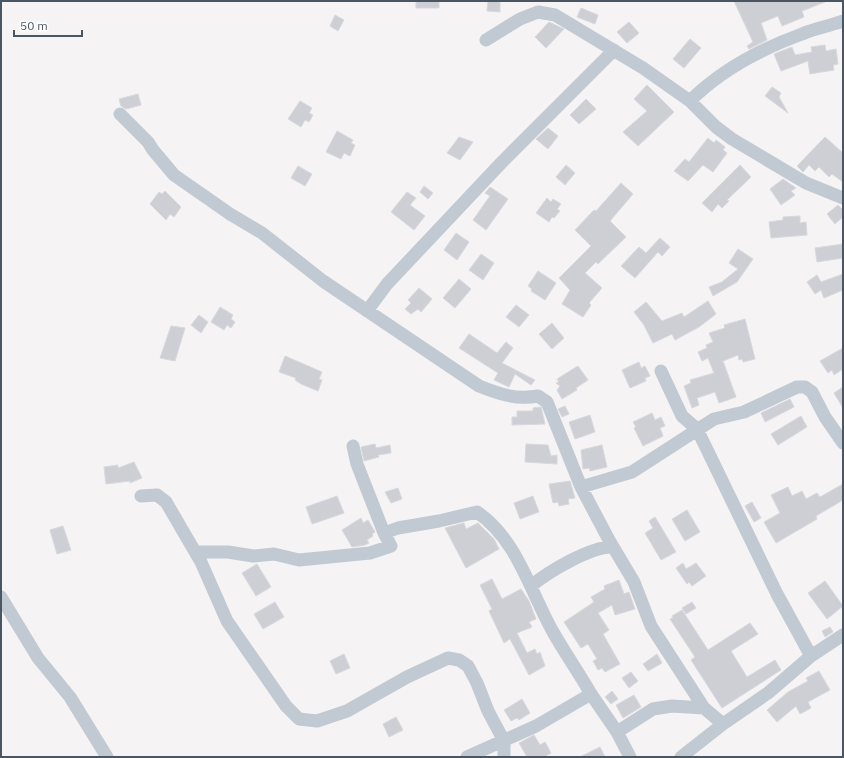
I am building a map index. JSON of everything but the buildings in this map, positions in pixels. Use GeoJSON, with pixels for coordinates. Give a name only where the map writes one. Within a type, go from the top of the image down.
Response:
{"type":"FeatureCollection","features":[{"type":"Feature","properties":{"kind":"street"},"geometry":{"type":"LineString","coordinates":[[486,40],[520,19],[538,12],[555,15],[644,68],[690,101],[716,127],[732,139],[806,183],[843,198]]}},
{"type":"Feature","properties":{"kind":"street"},"geometry":{"type":"LineString","coordinates":[[690,101],[725,72],[760,52],[803,33],[843,21]]}},
{"type":"Feature","properties":{"kind":"street"},"geometry":{"type":"LineString","coordinates":[[367,311],[388,284],[503,161],[614,50]]}},
{"type":"Feature","properties":{"kind":"street"},"geometry":{"type":"LineString","coordinates":[[120,114],[148,142],[174,175],[230,214],[262,233],[323,281],[367,311],[479,386],[503,396],[523,399],[538,396],[547,402],[581,487],[613,547],[634,582],[651,626],[704,708],[723,724]]}},
{"type":"Feature","properties":{"kind":"street"},"geometry":{"type":"LineString","coordinates":[[661,371],[682,416],[697,429],[777,594],[811,656]]}},
{"type":"Feature","properties":{"kind":"street"},"geometry":{"type":"LineString","coordinates":[[581,487],[632,472],[714,419],[744,412],[797,387],[801,387],[812,392],[825,417],[843,443]]}},
{"type":"Feature","properties":{"kind":"street"},"geometry":{"type":"LineString","coordinates":[[195,552],[228,552],[254,556],[274,554],[299,560],[333,558],[370,553],[392,546],[384,533],[357,464],[353,446]]}},
{"type":"Feature","properties":{"kind":"street"},"geometry":{"type":"LineString","coordinates":[[141,496],[158,495],[166,502],[195,552],[227,622],[286,706],[299,719],[317,721],[347,711],[407,676],[448,658],[460,660],[468,666],[478,683],[488,711],[504,741],[504,757]]}},
{"type":"Feature","properties":{"kind":"street"},"geometry":{"type":"LineString","coordinates":[[384,533],[398,528],[439,521],[477,512],[489,520],[505,539],[531,586],[553,631],[591,694],[617,732],[630,757]]}},
{"type":"Feature","properties":{"kind":"street"},"geometry":{"type":"LineString","coordinates":[[531,586],[545,574],[572,560],[604,547],[613,547]]}},
{"type":"Feature","properties":{"kind":"street"},"geometry":{"type":"LineString","coordinates":[[1,597],[34,652],[70,697],[107,757]]}},
{"type":"Feature","properties":{"kind":"street"},"geometry":{"type":"LineString","coordinates":[[681,757],[723,724],[768,693],[811,656],[843,635]]}},
{"type":"Feature","properties":{"kind":"street"},"geometry":{"type":"LineString","coordinates":[[467,757],[536,726],[591,694]]}},
{"type":"Feature","properties":{"kind":"street"},"geometry":{"type":"LineString","coordinates":[[617,732],[653,709],[672,706],[704,708]]}}]}
